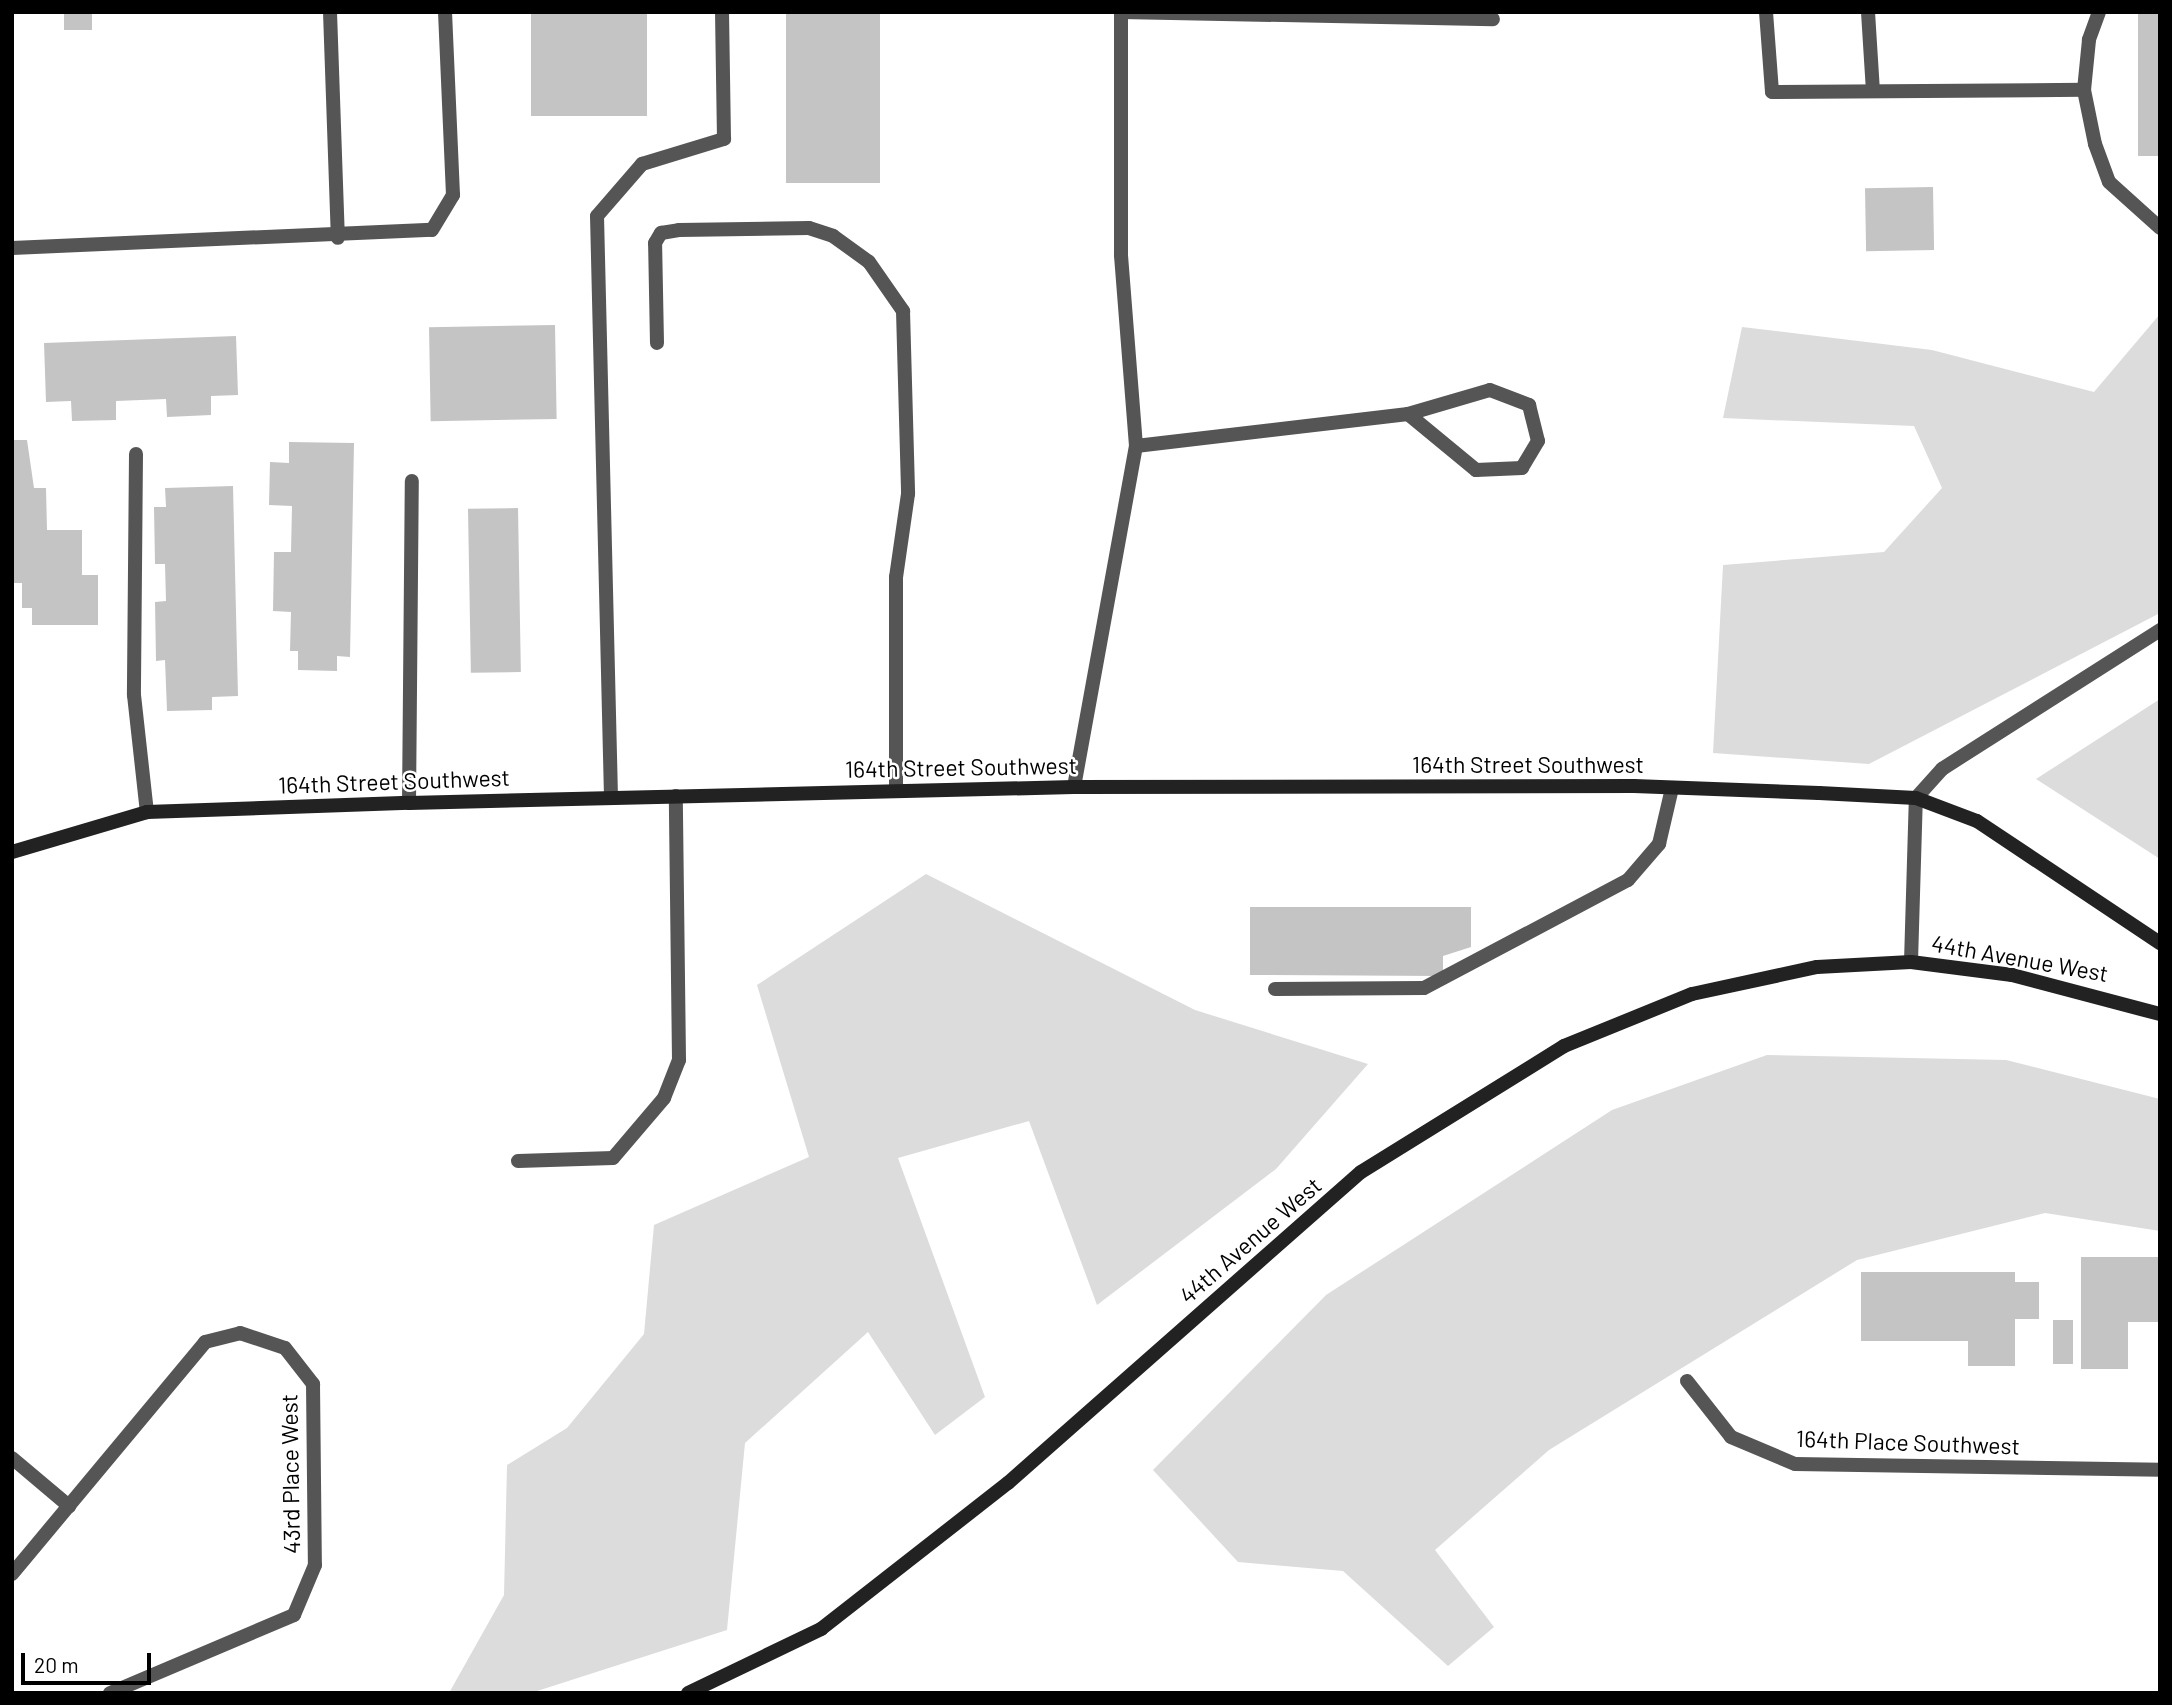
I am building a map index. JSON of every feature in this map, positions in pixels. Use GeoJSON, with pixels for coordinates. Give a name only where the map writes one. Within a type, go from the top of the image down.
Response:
{"type":"FeatureCollection","features":[{"type":"Feature","properties":{"kind":"street"},"geometry":{"type":"LineString","coordinates":[[330,12],[338,238]]}},
{"type":"Feature","properties":{"kind":"street"},"geometry":{"type":"LineString","coordinates":[[12,248],[338,238],[432,230],[453,195],[445,12]]}},
{"type":"Feature","properties":{"kind":"street"},"geometry":{"type":"LineString","coordinates":[[611,797],[597,216],[642,164],[724,139],[722,12]]}},
{"type":"Feature","properties":{"kind":"street"},"geometry":{"type":"LineString","coordinates":[[1074,787],[1136,446],[1121,255],[1121,12],[1493,19]]}},
{"type":"Feature","properties":{"kind":"street"},"geometry":{"type":"LineString","coordinates":[[1766,12],[1772,92],[2084,90]]}},
{"type":"Feature","properties":{"kind":"street"},"geometry":{"type":"LineString","coordinates":[[1868,12],[1873,91]]}},
{"type":"Feature","properties":{"kind":"street"},"geometry":{"type":"LineString","coordinates":[[2099,12],[2089,40],[2084,90],[2109,182],[2160,228]]}},
{"type":"Feature","properties":{"kind":"street"},"geometry":{"type":"LineString","coordinates":[[657,343],[655,243],[661,233],[679,230],[809,228],[833,236],[869,262],[903,311],[908,494],[896,577],[896,791]]}},
{"type":"Feature","properties":{"kind":"street"},"geometry":{"type":"LineString","coordinates":[[1136,446],[1408,414],[1490,390],[1530,405],[1538,441],[1522,468],[1476,470],[1408,414]]}},
{"type":"Feature","properties":{"kind":"street"},"geometry":{"type":"LineString","coordinates":[[136,453],[134,695],[147,812]]}},
{"type":"Feature","properties":{"kind":"street"},"geometry":{"type":"LineString","coordinates":[[409,803],[412,481]]}},
{"type":"Feature","properties":{"kind":"street"},"geometry":{"type":"LineString","coordinates":[[1916,798],[1942,769],[2160,630]]}},
{"type":"Feature","properties":{"kind":"street","name":"164th Street Southwest"},"geometry":{"type":"LineString","coordinates":[[12,852],[147,812],[611,797],[1074,787],[1672,788],[1916,798],[1978,821],[2160,943]]}},
{"type":"Feature","properties":{"kind":"street"},"geometry":{"type":"LineString","coordinates":[[1275,989],[1424,988],[1628,880],[1659,844],[1672,788]]}},
{"type":"Feature","properties":{"kind":"street"},"geometry":{"type":"LineString","coordinates":[[518,1161],[613,1158],[664,1098],[679,1059],[676,796]]}},
{"type":"Feature","properties":{"kind":"street","name":"44th Avenue West"},"geometry":{"type":"LineString","coordinates":[[1911,962],[1916,798]]}},
{"type":"Feature","properties":{"kind":"street","name":"44th Avenue West"},"geometry":{"type":"LineString","coordinates":[[688,1693],[821,1629],[1008,1483],[1360,1172],[1564,1046],[1692,994],[1817,967],[1911,962],[2095,992],[2160,1014]]}},
{"type":"Feature","properties":{"kind":"street","name":"43rd Place West"},"geometry":{"type":"LineString","coordinates":[[69,1506],[205,1342],[240,1333],[285,1348],[313,1384],[315,1565],[294,1615],[110,1693]]}},
{"type":"Feature","properties":{"kind":"street","name":"164th Place Southwest"},"geometry":{"type":"LineString","coordinates":[[1687,1381],[1731,1437],[1794,1464],[2160,1470]]}},
{"type":"Feature","properties":{"kind":"street"},"geometry":{"type":"LineString","coordinates":[[12,1458],[69,1506],[12,1574]]}},
{"type":"Feature","properties":{"kind":"shaded area"},"geometry":{"type":"Polygon","coordinates":[[[2160,314],[2160,613],[1869,764],[1713,753],[1723,565],[1884,552],[1942,488],[1914,426],[1723,418],[1742,327],[1932,350],[2094,392],[2160,314]]]}},
{"type":"Feature","properties":{"kind":"shaded area"},"geometry":{"type":"Polygon","coordinates":[[[2160,699],[2160,859],[2036,779],[2160,699]]]}},
{"type":"Feature","properties":{"kind":"shaded area"},"geometry":{"type":"Polygon","coordinates":[[[926,874],[1195,1010],[1368,1064],[1276,1169],[1097,1305],[1029,1121],[898,1158],[985,1397],[935,1435],[868,1332],[745,1443],[727,1630],[531,1693],[449,1693],[504,1595],[507,1465],[567,1428],[644,1334],[654,1225],[809,1157],[757,985],[926,874]]]}},
{"type":"Feature","properties":{"kind":"shaded area"},"geometry":{"type":"Polygon","coordinates":[[[1767,1055],[2006,1060],[2160,1099],[2160,1231],[2045,1213],[1857,1260],[1549,1450],[1435,1550],[1494,1627],[1448,1666],[1343,1571],[1238,1562],[1153,1470],[1326,1295],[1612,1110],[1767,1055]]]}},
{"type":"Feature","properties":{"kind":"building"},"geometry":{"type":"Polygon","coordinates":[[[64,12],[92,12],[92,30],[64,30],[64,12]]]}},
{"type":"Feature","properties":{"kind":"building"},"geometry":{"type":"Polygon","coordinates":[[[531,12],[647,12],[647,116],[531,116],[531,12]]]}},
{"type":"Feature","properties":{"kind":"building"},"geometry":{"type":"Polygon","coordinates":[[[786,12],[880,12],[880,183],[786,183],[786,12]]]}},
{"type":"Feature","properties":{"kind":"building"},"geometry":{"type":"Polygon","coordinates":[[[2138,12],[2160,12],[2160,156],[2138,156],[2138,12]]]}},
{"type":"Feature","properties":{"kind":"building"},"geometry":{"type":"Polygon","coordinates":[[[1933,187],[1934,250],[1866,251],[1865,188],[1933,187]]]}},
{"type":"Feature","properties":{"kind":"building"},"geometry":{"type":"Polygon","coordinates":[[[555,325],[557,419],[431,421],[429,327],[555,325]]]}},
{"type":"Feature","properties":{"kind":"building"},"geometry":{"type":"Polygon","coordinates":[[[236,336],[238,395],[211,396],[211,415],[167,417],[166,399],[116,401],[116,420],[72,421],[71,401],[46,402],[44,343],[236,336]]]}},
{"type":"Feature","properties":{"kind":"building"},"geometry":{"type":"Polygon","coordinates":[[[12,440],[27,440],[34,488],[46,488],[47,530],[82,530],[82,575],[98,575],[98,625],[32,625],[32,608],[22,608],[22,583],[12,583],[12,440]]]}},
{"type":"Feature","properties":{"kind":"building"},"geometry":{"type":"Polygon","coordinates":[[[289,442],[354,443],[350,657],[337,656],[337,671],[298,670],[298,651],[290,651],[291,612],[273,611],[274,552],[291,552],[292,506],[269,505],[270,462],[289,463],[289,442]]]}},
{"type":"Feature","properties":{"kind":"building"},"geometry":{"type":"Polygon","coordinates":[[[233,486],[238,696],[212,697],[212,710],[167,711],[165,660],[156,661],[155,602],[166,601],[165,564],[155,564],[154,507],[166,507],[165,488],[233,486]]]}},
{"type":"Feature","properties":{"kind":"building"},"geometry":{"type":"Polygon","coordinates":[[[518,508],[521,672],[471,673],[468,509],[518,508]]]}},
{"type":"Feature","properties":{"kind":"building"},"geometry":{"type":"Polygon","coordinates":[[[1250,907],[1471,907],[1471,947],[1443,956],[1443,976],[1250,975],[1250,907]]]}},
{"type":"Feature","properties":{"kind":"building"},"geometry":{"type":"Polygon","coordinates":[[[2081,1257],[2160,1257],[2160,1322],[2128,1322],[2128,1369],[2081,1369],[2081,1257]]]}},
{"type":"Feature","properties":{"kind":"building"},"geometry":{"type":"Polygon","coordinates":[[[1861,1272],[2015,1272],[2015,1282],[2039,1282],[2039,1319],[2015,1319],[2015,1366],[1968,1366],[1968,1341],[1861,1341],[1861,1272]]]}},
{"type":"Feature","properties":{"kind":"building"},"geometry":{"type":"Polygon","coordinates":[[[2053,1320],[2073,1320],[2073,1364],[2053,1364],[2053,1320]]]}}]}
